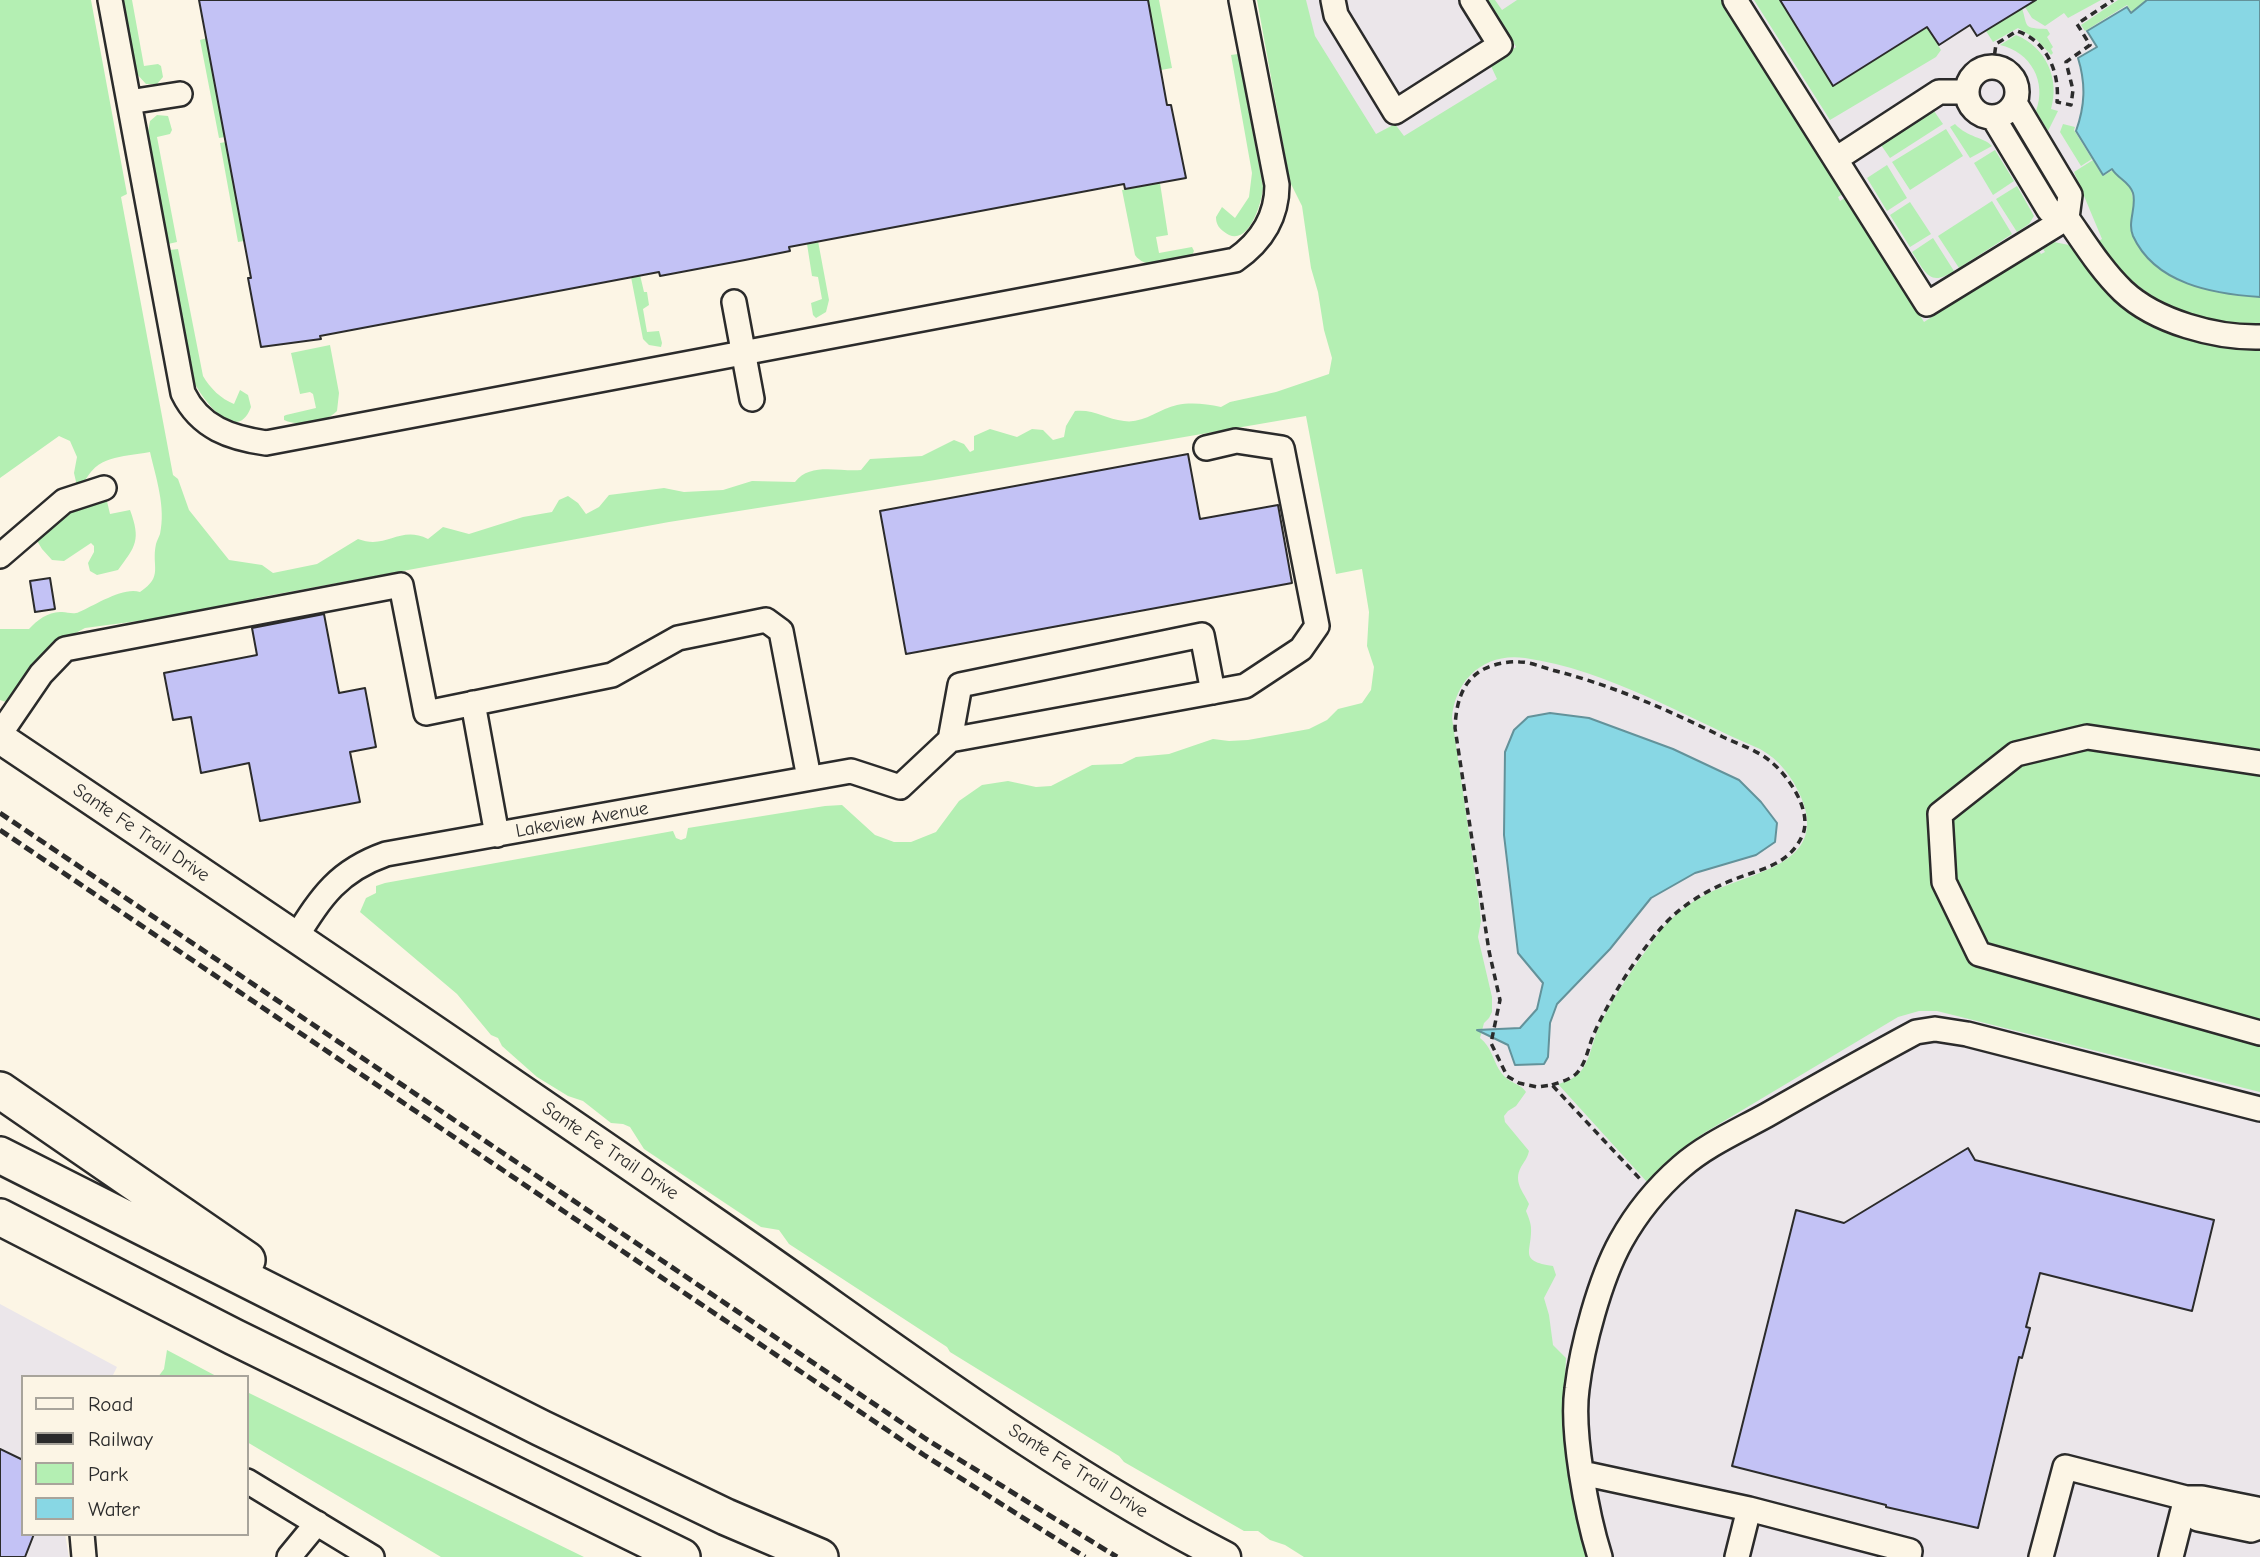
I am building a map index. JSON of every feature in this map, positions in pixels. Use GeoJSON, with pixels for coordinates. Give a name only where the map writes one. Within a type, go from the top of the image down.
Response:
{"type":"FeatureCollection","features":[{"type":"Feature","properties":{"kind":"highway"},"geometry":{"type":"LineString","coordinates":[[0,1090],[359,1337]]}},
{"type":"Feature","properties":{"kind":"highway"},"geometry":{"type":"LineString","coordinates":[[0,1155],[359,1337],[726,1517],[820,1557]]}},
{"type":"Feature","properties":{"kind":"highway"},"geometry":{"type":"LineString","coordinates":[[0,1217],[415,1427],[682,1557]]}},
{"type":"Feature","properties":{"kind":"highway"},"geometry":{"type":"LineString","coordinates":[[0,1237],[75,1256]]}},
{"type":"Feature","properties":{"kind":"main road","name":"Sante Fe Trail Drive"},"geometry":{"type":"LineString","coordinates":[[0,736],[700,1212],[1041,1450],[1102,1489],[1225,1557]]}},
{"type":"Feature","properties":{"kind":"street"},"geometry":{"type":"LineString","coordinates":[[110,0],[179,380],[189,404],[214,428],[229,436],[266,443],[1235,260],[1248,252],[1267,228],[1277,198],[1277,185],[1241,0]]}},
{"type":"Feature","properties":{"kind":"street"},"geometry":{"type":"LineString","coordinates":[[1333,0],[1336,15],[1395,112],[1500,45],[1472,0]]}},
{"type":"Feature","properties":{"kind":"street"},"geometry":{"type":"LineString","coordinates":[[1735,0],[1927,304],[2067,218]]}},
{"type":"Feature","properties":{"kind":"street"},"geometry":{"type":"LineString","coordinates":[[2015,103],[2003,114],[1993,117],[1979,114],[1972,108],[1966,92],[1971,76],[1985,67],[1993,66],[2008,72],[2014,79],[2017,86],[2015,103],[2070,195],[2067,218]]}},
{"type":"Feature","properties":{"kind":"street"},"geometry":{"type":"LineString","coordinates":[[1836,159],[1939,92],[1966,92]]}},
{"type":"Feature","properties":{"kind":"street"},"geometry":{"type":"LineString","coordinates":[[130,102],[180,94]]}},
{"type":"Feature","properties":{"kind":"street"},"geometry":{"type":"LineString","coordinates":[[1993,117],[2049,210],[2067,218],[2124,292],[2174,321],[2217,334],[2260,337]]}},
{"type":"Feature","properties":{"kind":"street"},"geometry":{"type":"LineString","coordinates":[[734,302],[752,399]]}},
{"type":"Feature","properties":{"kind":"street"},"geometry":{"type":"LineString","coordinates":[[1206,448],[1236,441],[1282,448],[1317,626],[1301,649],[1245,686],[1213,692],[950,740],[960,685],[1202,635],[1213,692]]}},
{"type":"Feature","properties":{"kind":"street"},"geometry":{"type":"LineString","coordinates":[[0,556],[64,501],[104,488]]}},
{"type":"Feature","properties":{"kind":"street"},"geometry":{"type":"LineString","coordinates":[[0,736],[41,674],[65,649],[401,584],[426,713],[612,675],[678,638],[766,621],[781,631],[809,778]]}},
{"type":"Feature","properties":{"kind":"street"},"geometry":{"type":"LineString","coordinates":[[473,703],[497,835]]}},
{"type":"Feature","properties":{"kind":"street"},"geometry":{"type":"LineString","coordinates":[[2260,763],[2087,737],[2016,754],[1940,814],[1944,882],[1979,954],[2260,1033]]}},
{"type":"Feature","properties":{"kind":"street","name":"Lakeview Avenue"},"geometry":{"type":"LineString","coordinates":[[296,937],[324,893],[342,876],[363,862],[386,854],[851,771],[900,787],[950,740]]}},
{"type":"Feature","properties":{"kind":"street"},"geometry":{"type":"LineString","coordinates":[[1600,1557],[1582,1474],[1576,1411],[1577,1389],[1586,1344],[1620,1242],[1665,1182],[1699,1152],[1916,1032],[1935,1029],[1967,1034],[2260,1109]]}},
{"type":"Feature","properties":{"kind":"street"},"geometry":{"type":"LineString","coordinates":[[2041,1557],[2065,1467],[2186,1498],[2202,1498],[2256,1509],[2260,1513]]}},
{"type":"Feature","properties":{"kind":"street"},"geometry":{"type":"LineString","coordinates":[[1582,1474],[1749,1509],[1910,1551],[1909,1557]]}},
{"type":"Feature","properties":{"kind":"street"},"geometry":{"type":"LineString","coordinates":[[248,1482],[372,1557]]}},
{"type":"Feature","properties":{"kind":"street"},"geometry":{"type":"LineString","coordinates":[[2186,1498],[2198,1519],[2251,1530],[2260,1527]]}},
{"type":"Feature","properties":{"kind":"street"},"geometry":{"type":"LineString","coordinates":[[2171,1557],[2186,1498]]}},
{"type":"Feature","properties":{"kind":"street"},"geometry":{"type":"LineString","coordinates":[[1737,1557],[1749,1509]]}},
{"type":"Feature","properties":{"kind":"street"},"geometry":{"type":"LineString","coordinates":[[289,1557],[317,1523]]}},
{"type":"Feature","properties":{"kind":"street"},"geometry":{"type":"LineString","coordinates":[[82,1536],[84,1557]]}},
{"type":"Feature","properties":{"kind":"path"},"geometry":{"type":"LineString","coordinates":[[1993,66],[1996,44],[2017,31],[2020,32],[2037,44],[2053,65],[2057,81],[2057,102],[2071,105],[2073,90],[2066,62],[2090,45],[2077,24],[2113,0]]}},
{"type":"Feature","properties":{"kind":"path"},"geometry":{"type":"LineString","coordinates":[[1521,662],[1598,682],[1677,714],[1768,759],[1782,772],[1804,813],[1804,831],[1798,845],[1785,859],[1770,868],[1734,879],[1676,910],[1654,936],[1611,1001],[1583,1064],[1576,1073],[1552,1085],[1537,1087],[1519,1083],[1507,1076],[1491,1043],[1500,1000],[1489,951],[1454,728],[1460,694],[1471,679],[1483,669],[1521,662]]}},
{"type":"Feature","properties":{"kind":"path"},"geometry":{"type":"LineString","coordinates":[[1552,1085],[1645,1184]]}},
{"type":"Feature","properties":{"kind":"shaded area"},"geometry":{"type":"Polygon","coordinates":[[[1282,0],[2260,0],[2260,1557],[1572,1557],[1282,0]]]}},
{"type":"Feature","properties":{"kind":"shaded area"},"geometry":{"type":"Polygon","coordinates":[[[0,1304],[117,1367],[113,1375],[21,1375],[21,1536],[65,1536],[69,1557],[0,1557],[0,1304]]]}},
{"type":"Feature","properties":{"kind":"green space"},"geometry":{"type":"Polygon","coordinates":[[[0,0],[91,0],[127,194],[121,197],[173,475],[178,479],[189,510],[229,560],[262,565],[273,573],[317,564],[358,539],[377,542],[418,535],[428,539],[443,527],[469,534],[523,517],[552,512],[559,500],[568,496],[578,503],[586,514],[599,507],[609,495],[664,488],[684,492],[723,490],[752,481],[795,482],[801,476],[817,470],[861,470],[870,459],[922,456],[954,440],[964,444],[970,452],[974,450],[974,436],[990,429],[1017,437],[1032,429],[1043,430],[1053,440],[1064,437],[1066,426],[1075,411],[1088,411],[1131,421],[1183,404],[1221,407],[1230,402],[1276,392],[1329,374],[1332,358],[1311,268],[1302,206],[1290,182],[1257,0],[1306,0],[1315,36],[1376,134],[1395,124],[1404,136],[1497,79],[1490,64],[1516,47],[1487,0],[1495,0],[1502,10],[1517,0],[1722,0],[1838,185],[1843,194],[1838,197],[1840,201],[1845,198],[1850,203],[1924,322],[2031,254],[2045,252],[2043,249],[2054,242],[2069,245],[2104,287],[2163,329],[2205,344],[2260,349],[2260,1092],[1937,1011],[1919,1011],[1898,1017],[1704,1133],[1647,1182],[1558,1084],[1573,1078],[1584,1066],[1599,1027],[1617,994],[1671,919],[1701,897],[1781,863],[1795,852],[1805,838],[1807,820],[1801,797],[1785,770],[1767,753],[1646,696],[1556,664],[1511,657],[1485,664],[1466,680],[1459,691],[1452,718],[1478,895],[1481,921],[1478,937],[1492,997],[1492,1012],[1484,1023],[1480,1038],[1488,1046],[1504,1076],[1526,1092],[1504,1116],[1505,1122],[1529,1151],[1518,1177],[1529,1204],[1526,1211],[1531,1226],[1529,1254],[1535,1261],[1553,1266],[1556,1275],[1544,1298],[1553,1345],[1566,1358],[1563,1414],[1587,1557],[1304,1557],[1258,1531],[1244,1531],[1124,1462],[1119,1456],[950,1352],[947,1347],[789,1244],[779,1230],[761,1227],[644,1149],[630,1127],[611,1123],[583,1101],[568,1096],[537,1077],[502,1046],[498,1038],[491,1035],[457,994],[360,912],[366,898],[376,893],[376,886],[385,883],[673,831],[676,838],[681,840],[686,838],[688,828],[825,806],[842,805],[875,835],[894,842],[911,842],[936,832],[959,801],[982,785],[1008,781],[1036,787],[1051,786],[1092,765],[1122,764],[1136,757],[1169,754],[1213,739],[1248,740],[1309,729],[1327,720],[1338,709],[1362,703],[1371,690],[1374,667],[1367,646],[1369,612],[1362,569],[1336,574],[1306,416],[935,480],[669,522],[256,598],[250,603],[229,609],[85,628],[55,644],[33,663],[6,702],[0,700],[0,629],[29,629],[52,613],[77,613],[117,594],[140,592],[154,576],[162,513],[150,452],[110,459],[95,468],[83,485],[77,486],[74,473],[77,457],[70,441],[59,436],[0,478],[0,0]]]}},
{"type":"Feature","properties":{"kind":"green space"},"geometry":{"type":"Polygon","coordinates":[[[123,0],[132,0],[144,66],[161,66],[163,77],[157,84],[146,84],[136,73],[123,0]]]}},
{"type":"Feature","properties":{"kind":"green space"},"geometry":{"type":"Polygon","coordinates":[[[1148,0],[1159,0],[1172,68],[1161,70],[1148,0]]]}},
{"type":"Feature","properties":{"kind":"green space"},"geometry":{"type":"Polygon","coordinates":[[[1754,0],[1780,0],[1833,86],[1927,27],[1941,50],[1936,57],[1830,120],[1754,0]]]}},
{"type":"Feature","properties":{"kind":"green space"},"geometry":{"type":"Polygon","coordinates":[[[2036,0],[2101,0],[2068,18],[2064,13],[2045,26],[2032,18],[2025,7],[2036,0]]]}},
{"type":"Feature","properties":{"kind":"green space"},"geometry":{"type":"Polygon","coordinates":[[[2118,0],[2147,0],[2132,12],[2127,5],[2085,31],[2081,25],[2118,0]]]}},
{"type":"Feature","properties":{"kind":"green space"},"geometry":{"type":"Polygon","coordinates":[[[2022,8],[2028,26],[2047,29],[2050,34],[2047,37],[2053,47],[2051,55],[2036,39],[2018,28],[1993,42],[1986,31],[2022,8]]]}},
{"type":"Feature","properties":{"kind":"green space"},"geometry":{"type":"Polygon","coordinates":[[[2016,35],[2035,47],[2043,56],[2052,76],[2054,86],[2051,109],[2058,111],[2048,131],[2036,111],[2039,89],[2034,70],[2020,54],[2000,45],[2016,35]]]}},
{"type":"Feature","properties":{"kind":"green space"},"geometry":{"type":"Polygon","coordinates":[[[207,38],[225,137],[219,138],[200,40],[207,38]]]}},
{"type":"Feature","properties":{"kind":"green space"},"geometry":{"type":"Polygon","coordinates":[[[1238,54],[1263,187],[1252,223],[1246,231],[1232,236],[1220,228],[1216,217],[1222,207],[1235,218],[1249,197],[1252,173],[1231,55],[1238,54]]]}},
{"type":"Feature","properties":{"kind":"green space"},"geometry":{"type":"Polygon","coordinates":[[[1934,111],[1943,124],[1890,158],[1881,145],[1934,111]]]}},
{"type":"Feature","properties":{"kind":"green space"},"geometry":{"type":"Polygon","coordinates":[[[157,115],[168,116],[172,130],[170,134],[157,137],[177,242],[168,244],[148,132],[150,121],[157,115]]]}},
{"type":"Feature","properties":{"kind":"green space"},"geometry":{"type":"Polygon","coordinates":[[[1955,124],[1992,146],[1970,158],[1950,127],[1955,124]]]}},
{"type":"Feature","properties":{"kind":"green space"},"geometry":{"type":"Polygon","coordinates":[[[2063,124],[2075,127],[2074,130],[2092,159],[2081,166],[2060,132],[2063,124]]]}},
{"type":"Feature","properties":{"kind":"green space"},"geometry":{"type":"Polygon","coordinates":[[[1946,129],[1963,156],[1910,190],[1892,162],[1946,129]]]}},
{"type":"Feature","properties":{"kind":"green space"},"geometry":{"type":"Polygon","coordinates":[[[226,142],[244,241],[238,242],[220,143],[226,142]]]}},
{"type":"Feature","properties":{"kind":"green space"},"geometry":{"type":"Polygon","coordinates":[[[1995,150],[2014,181],[1993,195],[1974,163],[1995,150]]]}},
{"type":"Feature","properties":{"kind":"green space"},"geometry":{"type":"Polygon","coordinates":[[[2093,160],[2103,176],[2113,170],[2128,183],[2161,270],[2177,280],[2203,289],[2260,297],[2260,326],[2210,320],[2188,314],[2148,293],[2130,279],[2097,242],[2102,239],[2074,172],[2093,160]]]}},
{"type":"Feature","properties":{"kind":"green space"},"geometry":{"type":"Polygon","coordinates":[[[1887,165],[1907,198],[1887,211],[1867,178],[1887,165]]]}},
{"type":"Feature","properties":{"kind":"green space"},"geometry":{"type":"Polygon","coordinates":[[[1160,183],[1168,235],[1156,237],[1159,253],[1192,247],[1194,251],[1191,257],[1153,264],[1140,260],[1135,255],[1122,190],[1160,183]]]}},
{"type":"Feature","properties":{"kind":"green space"},"geometry":{"type":"Polygon","coordinates":[[[2017,186],[2034,216],[2029,224],[2017,232],[1996,199],[2017,186]]]}},
{"type":"Feature","properties":{"kind":"green space"},"geometry":{"type":"Polygon","coordinates":[[[1992,201],[2012,234],[1959,268],[1938,236],[1992,201]]]}},
{"type":"Feature","properties":{"kind":"green space"},"geometry":{"type":"Polygon","coordinates":[[[1910,202],[1931,234],[1910,247],[1890,215],[1910,202]]]}},
{"type":"Feature","properties":{"kind":"green space"},"geometry":{"type":"Polygon","coordinates":[[[1933,238],[1954,271],[1939,278],[1928,275],[1912,252],[1933,238]]]}},
{"type":"Feature","properties":{"kind":"green space"},"geometry":{"type":"Polygon","coordinates":[[[818,241],[829,300],[826,312],[816,318],[811,303],[822,299],[818,277],[812,276],[807,244],[818,241]]]}},
{"type":"Feature","properties":{"kind":"green space"},"geometry":{"type":"Polygon","coordinates":[[[178,249],[203,376],[216,393],[234,404],[240,390],[248,395],[251,407],[245,418],[238,422],[230,421],[213,409],[195,384],[170,250],[178,249]]]}},
{"type":"Feature","properties":{"kind":"green space"},"geometry":{"type":"Polygon","coordinates":[[[640,275],[649,305],[643,309],[647,332],[659,331],[661,347],[649,345],[643,339],[631,277],[640,275]]]}},
{"type":"Feature","properties":{"kind":"green space"},"geometry":{"type":"Polygon","coordinates":[[[330,345],[339,393],[337,411],[312,423],[284,420],[286,415],[316,408],[313,394],[300,394],[291,353],[330,345]]]}},
{"type":"Feature","properties":{"kind":"green space"},"geometry":{"type":"Polygon","coordinates":[[[106,497],[110,514],[130,510],[135,529],[133,548],[118,570],[97,575],[90,571],[88,563],[94,552],[91,543],[64,561],[52,560],[33,534],[61,508],[106,497]]]}},
{"type":"Feature","properties":{"kind":"green space"},"geometry":{"type":"Polygon","coordinates":[[[167,1350],[214,1375],[160,1375],[164,1369],[167,1350]]]}},
{"type":"Feature","properties":{"kind":"green space"},"geometry":{"type":"Polygon","coordinates":[[[248,1392],[584,1557],[441,1557],[248,1443],[248,1392]]]}},
{"type":"Feature","properties":{"kind":"water"},"geometry":{"type":"Polygon","coordinates":[[[2147,0],[2260,0],[2260,297],[2205,289],[2170,276],[2156,265],[2143,252],[2131,231],[2134,198],[2131,189],[2112,169],[2103,175],[2076,131],[2083,95],[2078,58],[2097,47],[2087,31],[2127,7],[2131,13],[2147,0]]]}},
{"type":"Feature","properties":{"kind":"water"},"geometry":{"type":"Polygon","coordinates":[[[1550,713],[1589,718],[1673,749],[1739,780],[1777,823],[1775,842],[1756,855],[1695,873],[1651,898],[1610,949],[1557,1004],[1550,1023],[1548,1057],[1544,1064],[1515,1065],[1508,1045],[1477,1030],[1520,1028],[1537,1009],[1543,983],[1518,953],[1504,835],[1505,752],[1514,730],[1528,717],[1550,713]]]}},
{"type":"Feature","properties":{"kind":"building"},"geometry":{"type":"Polygon","coordinates":[[[199,0],[1148,0],[1167,105],[1171,105],[1186,178],[1125,189],[1124,184],[789,247],[790,251],[745,260],[660,276],[659,272],[320,336],[321,339],[261,347],[248,278],[251,278],[199,0]]]}},
{"type":"Feature","properties":{"kind":"building"},"geometry":{"type":"Polygon","coordinates":[[[1780,0],[2036,0],[1977,36],[1970,25],[1939,45],[1927,27],[1833,86],[1780,0]]]}},
{"type":"Feature","properties":{"kind":"building"},"geometry":{"type":"Polygon","coordinates":[[[1188,454],[1200,519],[1278,505],[1292,583],[906,654],[880,511],[1188,454]]]}},
{"type":"Feature","properties":{"kind":"building"},"geometry":{"type":"Polygon","coordinates":[[[50,578],[55,609],[35,612],[30,581],[50,578]]]}},
{"type":"Feature","properties":{"kind":"building"},"geometry":{"type":"Polygon","coordinates":[[[324,614],[339,693],[365,688],[376,747],[350,752],[360,802],[260,821],[249,763],[201,773],[191,717],[173,720],[164,673],[257,655],[252,628],[324,614]]]}},
{"type":"Feature","properties":{"kind":"building"},"geometry":{"type":"Polygon","coordinates":[[[1968,1148],[1975,1160],[2214,1220],[2192,1311],[2040,1273],[2026,1327],[2030,1328],[2022,1358],[2019,1357],[1978,1528],[1886,1507],[1732,1466],[1796,1210],[1844,1223],[1968,1148]]]}},
{"type":"Feature","properties":{"kind":"building"},"geometry":{"type":"Polygon","coordinates":[[[0,1449],[21,1459],[21,1536],[33,1536],[25,1557],[0,1557],[0,1449]]]}},
{"type":"Feature","properties":{"kind":"railway"},"geometry":{"type":"LineString","coordinates":[[0,813],[926,1439],[1117,1557]]}},
{"type":"Feature","properties":{"kind":"railway"},"geometry":{"type":"LineString","coordinates":[[0,830],[924,1455],[1085,1557]]}}]}
